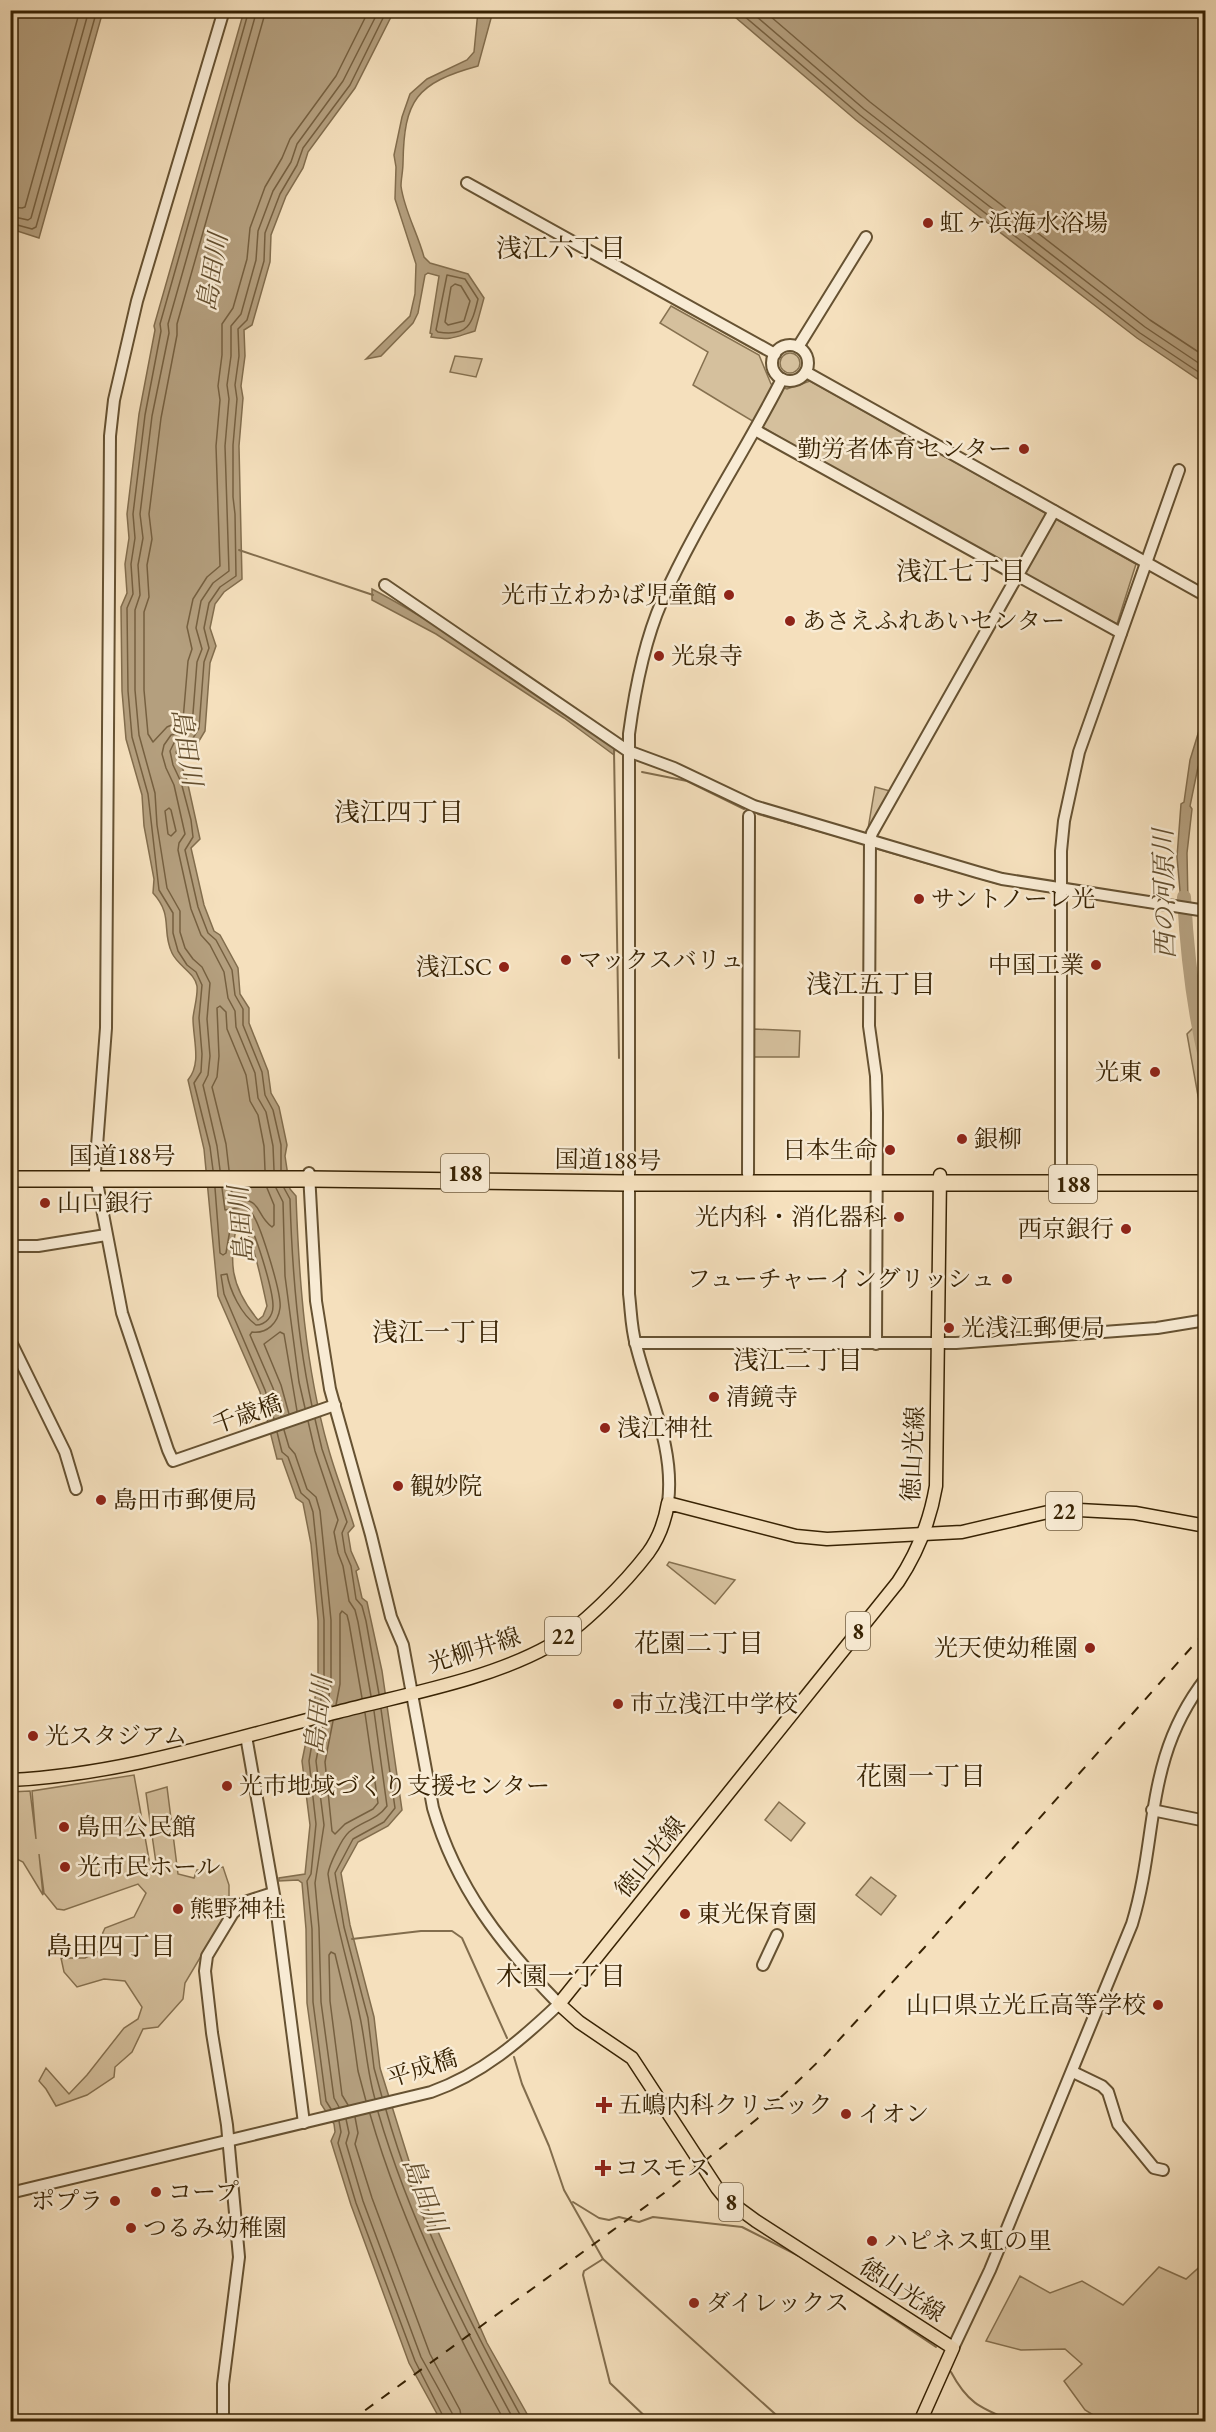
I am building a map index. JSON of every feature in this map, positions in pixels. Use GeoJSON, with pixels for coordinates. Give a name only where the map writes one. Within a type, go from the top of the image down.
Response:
{"type":"FeatureCollection","features":[{"type":"Feature","properties":{"kind":"highway","name":"国道188号"},"geometry":{"type":"LineString","coordinates":[[10,1170],[100,1175]]}},
{"type":"Feature","properties":{"kind":"highway","name":"国道188号"},"geometry":{"type":"LineString","coordinates":[[627,1178],[748,1174],[877,1179]]}},
{"type":"Feature","properties":{"kind":"highway","name":"国道188号"},"geometry":{"type":"LineString","coordinates":[[10,1179],[100,1175],[940,1179],[1206,1183]]}},
{"type":"Feature","properties":{"kind":"highway","name":"国道188号"},"geometry":{"type":"LineString","coordinates":[[940,1179],[1061,1175],[1206,1175]]}},
{"type":"Feature","properties":{"kind":"main road","name":"徳山光線"},"geometry":{"type":"LineString","coordinates":[[920,2421],[953,2348],[756,2221],[726,2199],[632,2058],[579,2022],[559,2004],[898,1582],[910,1564],[930,1516],[936,1486],[940,1179]]}},
{"type":"Feature","properties":{"kind":"main road","name":"22"},"geometry":{"type":"LineString","coordinates":[[668,1503],[796,1536],[827,1539],[962,1532],[1048,1512],[1079,1510],[1136,1513],[1206,1526]]}},
{"type":"Feature","properties":{"kind":"main road","name":"光柳井線"},"geometry":{"type":"LineString","coordinates":[[10,1780],[75,1774],[118,1767],[407,1694],[510,1664],[552,1644],[572,1630],[614,1589],[648,1553],[665,1520],[668,1503]]}},
{"type":"Feature","properties":{"kind":"street"},"geometry":{"type":"LineString","coordinates":[[10,1246],[38,1246],[106,1235],[100,1175],[106,1028],[110,436],[114,400],[137,301],[224,10]]}},
{"type":"Feature","properties":{"kind":"street"},"geometry":{"type":"LineString","coordinates":[[466,183],[775,354]]}},
{"type":"Feature","properties":{"kind":"street"},"geometry":{"type":"LineString","coordinates":[[798,347],[866,237]]}},
{"type":"Feature","properties":{"kind":"street"},"geometry":{"type":"LineString","coordinates":[[783,346],[798,347],[803,350],[808,361],[806,372],[794,380],[782,379],[773,369],[775,354],[783,346]]}},
{"type":"Feature","properties":{"kind":"street"},"geometry":{"type":"LineString","coordinates":[[806,372],[1206,596]]}},
{"type":"Feature","properties":{"kind":"street"},"geometry":{"type":"LineString","coordinates":[[668,1503],[671,1483],[664,1437],[635,1343],[628,1294],[628,734],[639,673],[662,602],[694,538],[782,379]]}},
{"type":"Feature","properties":{"kind":"street"},"geometry":{"type":"LineString","coordinates":[[755,430],[1120,633]]}},
{"type":"Feature","properties":{"kind":"street"},"geometry":{"type":"LineString","coordinates":[[1061,1175],[1064,821],[1079,752],[1179,470]]}},
{"type":"Feature","properties":{"kind":"street"},"geometry":{"type":"LineString","coordinates":[[876,1344],[876,1076],[870,1026],[870,840],[1054,512]]}},
{"type":"Feature","properties":{"kind":"street"},"geometry":{"type":"LineString","coordinates":[[385,585],[628,751],[674,768],[754,806],[1002,879],[1206,910]]}},
{"type":"Feature","properties":{"kind":"street"},"geometry":{"type":"LineString","coordinates":[[748,1174],[749,816]]}},
{"type":"Feature","properties":{"kind":"street"},"geometry":{"type":"LineString","coordinates":[[306,1176],[316,1301],[331,1407],[371,1535],[391,1617],[403,1645],[407,1694],[433,1808],[458,1876],[479,1909],[509,1949],[559,2004]]}},
{"type":"Feature","properties":{"kind":"street","name":"千歳橋"},"geometry":{"type":"LineString","coordinates":[[106,1235],[130,1342],[173,1461],[331,1407]]}},
{"type":"Feature","properties":{"kind":"street"},"geometry":{"type":"LineString","coordinates":[[635,1343],[937,1344],[1157,1328],[1206,1320]]}},
{"type":"Feature","properties":{"kind":"street"},"geometry":{"type":"LineString","coordinates":[[10,1340],[65,1452],[76,1489]]}},
{"type":"Feature","properties":{"kind":"street"},"geometry":{"type":"LineString","coordinates":[[953,2348],[990,2270],[1073,2072],[1138,1903],[1152,1810],[1164,1754],[1175,1726],[1206,1678]]}},
{"type":"Feature","properties":{"kind":"street"},"geometry":{"type":"LineString","coordinates":[[251,1734],[308,2122]]}},
{"type":"Feature","properties":{"kind":"street"},"geometry":{"type":"LineString","coordinates":[[1152,1810],[1206,1821]]}},
{"type":"Feature","properties":{"kind":"street"},"geometry":{"type":"LineString","coordinates":[[223,2421],[223,2385],[238,2257],[228,2140],[212,2033],[206,1971],[207,1956],[240,1905],[273,1893]]}},
{"type":"Feature","properties":{"kind":"street"},"geometry":{"type":"LineString","coordinates":[[763,1965],[777,1935]]}},
{"type":"Feature","properties":{"kind":"street","name":"平成橋"},"geometry":{"type":"LineString","coordinates":[[10,2193],[431,2092],[456,2083],[506,2052],[559,2004]]}},
{"type":"Feature","properties":{"kind":"street"},"geometry":{"type":"LineString","coordinates":[[1073,2072],[1102,2086],[1107,2092],[1118,2124],[1154,2168],[1163,2170]]}},
{"type":"Feature","properties":{"kind":"shaded area"},"geometry":{"type":"Polygon","coordinates":[[[671,306],[759,355],[771,384],[787,389],[810,381],[1136,564],[1117,624],[903,508],[693,385],[708,352],[660,323],[671,306]]]}},
{"type":"Feature","properties":{"kind":"shaded area"},"geometry":{"type":"Polygon","coordinates":[[[790,353],[797,356],[800,363],[797,370],[790,373],[783,370],[780,363],[783,356],[790,353]]]}},
{"type":"Feature","properties":{"kind":"shaded area"},"geometry":{"type":"Polygon","coordinates":[[[455,356],[482,359],[476,377],[450,372],[455,356]]]}},
{"type":"Feature","properties":{"kind":"shaded area"},"geometry":{"type":"Polygon","coordinates":[[[875,787],[890,791],[869,830],[868,829],[875,787]]]}},
{"type":"Feature","properties":{"kind":"shaded area"},"geometry":{"type":"Polygon","coordinates":[[[1201,1027],[1206,1030],[1205,1135],[1187,1034],[1193,1028],[1201,1027]]]}},
{"type":"Feature","properties":{"kind":"shaded area"},"geometry":{"type":"Polygon","coordinates":[[[754,1029],[800,1031],[799,1057],[753,1057],[754,1029]]]}},
{"type":"Feature","properties":{"kind":"shaded area"},"geometry":{"type":"Polygon","coordinates":[[[669,1562],[735,1580],[715,1604],[667,1565],[669,1562]]]}},
{"type":"Feature","properties":{"kind":"shaded area"},"geometry":{"type":"Polygon","coordinates":[[[134,1775],[150,1865],[156,1863],[146,1793],[167,1787],[178,1874],[194,1878],[197,1870],[223,1867],[229,1885],[229,1909],[185,1983],[183,1999],[158,2027],[143,2029],[132,2052],[115,2067],[114,2077],[87,2095],[56,2106],[39,2081],[46,2068],[69,2094],[124,2028],[138,2019],[142,2007],[125,1981],[104,1979],[77,1987],[64,1972],[61,1958],[85,1958],[101,1950],[100,1939],[105,1928],[134,1917],[146,1893],[138,1884],[64,1910],[57,1909],[44,1893],[39,1854],[43,1895],[23,1862],[11,1856],[10,1792],[30,1791],[36,1839],[32,1791],[134,1775]]]}},
{"type":"Feature","properties":{"kind":"shaded area"},"geometry":{"type":"Polygon","coordinates":[[[779,1802],[805,1823],[791,1841],[765,1820],[779,1802]]]}},
{"type":"Feature","properties":{"kind":"shaded area"},"geometry":{"type":"Polygon","coordinates":[[[871,1877],[896,1896],[881,1915],[856,1895],[871,1877]]]}},
{"type":"Feature","properties":{"kind":"shaded area"},"geometry":{"type":"Polygon","coordinates":[[[1205,2262],[1205,2421],[1103,2421],[1085,2410],[1064,2381],[1082,2364],[1065,2349],[1021,2350],[986,2341],[1020,2276],[1050,2293],[1082,2281],[1123,2305],[1159,2267],[1186,2279],[1205,2262]]]}},
{"type":"Feature","properties":{"kind":"water"},"geometry":{"type":"Polygon","coordinates":[[[11,10],[103,11],[39,238],[11,229],[11,10]]]}},
{"type":"Feature","properties":{"kind":"water","name":"島田川"},"geometry":{"type":"Polygon","coordinates":[[[244,11],[394,11],[355,88],[308,152],[303,168],[286,196],[271,235],[270,262],[252,325],[244,330],[245,356],[241,386],[243,398],[239,446],[242,579],[224,592],[215,604],[210,628],[216,646],[210,663],[205,731],[196,746],[180,745],[176,752],[187,780],[200,839],[191,848],[204,905],[214,931],[220,935],[238,968],[240,994],[249,1008],[249,1023],[268,1071],[271,1093],[279,1107],[287,1145],[285,1156],[290,1189],[296,1196],[301,1291],[314,1385],[328,1447],[354,1526],[348,1533],[351,1551],[359,1569],[356,1571],[362,1598],[367,1602],[382,1671],[402,1810],[388,1826],[358,1842],[341,1873],[350,1925],[374,2017],[380,2068],[414,2177],[487,2343],[531,2421],[441,2421],[409,2363],[351,2205],[331,2141],[335,2132],[334,2124],[321,2104],[307,2003],[306,1929],[302,1883],[298,1880],[279,1881],[279,1878],[305,1874],[310,1825],[302,1761],[318,1683],[318,1621],[311,1544],[303,1503],[296,1498],[282,1459],[277,1459],[260,1392],[218,1296],[204,1149],[188,1080],[196,1059],[193,1018],[197,986],[193,977],[172,953],[163,909],[153,893],[154,879],[144,826],[142,795],[126,739],[122,691],[121,607],[127,593],[125,564],[129,538],[127,514],[139,414],[154,326],[244,11]],[[238,1220],[233,1248],[234,1273],[242,1296],[258,1320],[263,1316],[267,1306],[256,1260],[243,1225],[238,1220]]]}},
{"type":"Feature","properties":{"kind":"water"},"geometry":{"type":"Polygon","coordinates":[[[478,11],[493,11],[478,66],[440,79],[418,97],[406,124],[401,186],[424,257],[430,263],[468,274],[484,298],[475,331],[449,338],[431,337],[439,276],[428,273],[425,275],[418,313],[413,323],[381,356],[366,359],[410,316],[415,294],[416,264],[395,199],[394,155],[402,117],[410,94],[427,79],[467,60],[474,52],[478,11]]]}},
{"type":"Feature","properties":{"kind":"water"},"geometry":{"type":"Polygon","coordinates":[[[728,11],[1205,11],[1205,384],[1137,338],[967,207],[856,120],[728,11]]]}},
{"type":"Feature","properties":{"kind":"water"},"geometry":{"type":"Polygon","coordinates":[[[372,589],[435,625],[496,665],[615,748],[614,755],[564,718],[436,634],[372,600],[372,589]]]}},
{"type":"Feature","properties":{"kind":"water"},"geometry":{"type":"Polygon","coordinates":[[[1205,711],[1205,750],[1198,767],[1190,806],[1192,809],[1187,853],[1188,903],[1181,902],[1177,857],[1181,804],[1184,802],[1190,760],[1205,711]]]}},
{"type":"Feature","properties":{"kind":"waterway"},"geometry":{"type":"LineString","coordinates":[[239,550],[373,595]]}},
{"type":"Feature","properties":{"kind":"waterway"},"geometry":{"type":"LineString","coordinates":[[614,750],[619,1058]]}},
{"type":"Feature","properties":{"kind":"waterway"},"geometry":{"type":"LineString","coordinates":[[642,772],[687,781],[744,809]]}},
{"type":"Feature","properties":{"kind":"waterway"},"geometry":{"type":"LineString","coordinates":[[758,814],[861,843]]}},
{"type":"Feature","properties":{"kind":"waterway"},"geometry":{"type":"LineString","coordinates":[[878,849],[999,884]]}},
{"type":"Feature","properties":{"kind":"waterway"},"geometry":{"type":"LineString","coordinates":[[1043,891],[1055,893]]}},
{"type":"Feature","properties":{"kind":"waterway"},"geometry":{"type":"LineString","coordinates":[[1069,895],[1158,909]]}},
{"type":"Feature","properties":{"kind":"waterway","name":"西の河原川"},"geometry":{"type":"LineString","coordinates":[[1184,897],[1191,980],[1206,1061]]}},
{"type":"Feature","properties":{"kind":"waterway","name":"西の河原川"},"geometry":{"type":"LineString","coordinates":[[1181,913],[1185,914]]}},
{"type":"Feature","properties":{"kind":"waterway"},"geometry":{"type":"LineString","coordinates":[[352,1939],[421,1931],[452,1931],[462,1938],[507,2038]]}},
{"type":"Feature","properties":{"kind":"waterway"},"geometry":{"type":"LineString","coordinates":[[514,2057],[522,2084],[549,2146],[564,2190],[603,2259],[784,2422]]}},
{"type":"Feature","properties":{"kind":"waterway"},"geometry":{"type":"LineString","coordinates":[[573,2202],[599,2218],[609,2220],[619,2217],[639,2222],[653,2217],[742,2227],[799,2256]]}},
{"type":"Feature","properties":{"kind":"waterway"},"geometry":{"type":"LineString","coordinates":[[603,2259],[584,2271],[583,2275],[610,2383],[651,2422]]}},
{"type":"Feature","properties":{"kind":"waterway"},"geometry":{"type":"LineString","coordinates":[[821,2270],[936,2347]]}},
{"type":"Feature","properties":{"kind":"waterway"},"geometry":{"type":"LineString","coordinates":[[951,2372],[963,2391],[976,2404],[1014,2422]]}},
{"type":"Feature","properties":{"kind":"railway"},"geometry":{"type":"LineString","coordinates":[[349,2422],[671,2188],[757,2119],[792,2087],[825,2055],[924,1948],[1206,1631]]}},
{"type":"Feature","properties":{"kind":"place","name":"虹ヶ浜海水浴場"},"geometry":{"type":"Point","coordinates":[928,223]}},
{"type":"Feature","properties":{"kind":"place","name":"勤労者体育センター"},"geometry":{"type":"Point","coordinates":[1024,449]}},
{"type":"Feature","properties":{"kind":"place","name":"光市立わかば児童館"},"geometry":{"type":"Point","coordinates":[729,595]}},
{"type":"Feature","properties":{"kind":"place","name":"あさえふれあいセンター"},"geometry":{"type":"Point","coordinates":[790,621]}},
{"type":"Feature","properties":{"kind":"place","name":"光泉寺"},"geometry":{"type":"Point","coordinates":[659,656]}},
{"type":"Feature","properties":{"kind":"place","name":"サントノーレ光"},"geometry":{"type":"Point","coordinates":[919,899]}},
{"type":"Feature","properties":{"kind":"place","name":"マックスバリュ"},"geometry":{"type":"Point","coordinates":[566,960]}},
{"type":"Feature","properties":{"kind":"place","name":"中国工業"},"geometry":{"type":"Point","coordinates":[1096,965]}},
{"type":"Feature","properties":{"kind":"place","name":"浅江SC"},"geometry":{"type":"Point","coordinates":[504,967]}},
{"type":"Feature","properties":{"kind":"place","name":"光東"},"geometry":{"type":"Point","coordinates":[1155,1072]}},
{"type":"Feature","properties":{"kind":"place","name":"銀柳"},"geometry":{"type":"Point","coordinates":[962,1139]}},
{"type":"Feature","properties":{"kind":"place","name":"日本生命"},"geometry":{"type":"Point","coordinates":[890,1150]}},
{"type":"Feature","properties":{"kind":"place","name":"山口銀行"},"geometry":{"type":"Point","coordinates":[45,1203]}},
{"type":"Feature","properties":{"kind":"place","name":"光内科・消化器科"},"geometry":{"type":"Point","coordinates":[899,1217]}},
{"type":"Feature","properties":{"kind":"place","name":"西京銀行"},"geometry":{"type":"Point","coordinates":[1126,1229]}},
{"type":"Feature","properties":{"kind":"place","name":"フューチャーイングリッシュ"},"geometry":{"type":"Point","coordinates":[1007,1279]}},
{"type":"Feature","properties":{"kind":"place","name":"光浅江郵便局"},"geometry":{"type":"Point","coordinates":[949,1328]}},
{"type":"Feature","properties":{"kind":"place","name":"清鏡寺"},"geometry":{"type":"Point","coordinates":[714,1397]}},
{"type":"Feature","properties":{"kind":"place","name":"浅江神社"},"geometry":{"type":"Point","coordinates":[605,1428]}},
{"type":"Feature","properties":{"kind":"place","name":"観妙院"},"geometry":{"type":"Point","coordinates":[398,1486]}},
{"type":"Feature","properties":{"kind":"place","name":"島田市郵便局"},"geometry":{"type":"Point","coordinates":[101,1500]}},
{"type":"Feature","properties":{"kind":"place","name":"光天使幼稚園"},"geometry":{"type":"Point","coordinates":[1090,1648]}},
{"type":"Feature","properties":{"kind":"place","name":"市立浅江中学校"},"geometry":{"type":"Point","coordinates":[618,1704]}},
{"type":"Feature","properties":{"kind":"place","name":"光スタジアム"},"geometry":{"type":"Point","coordinates":[33,1736]}},
{"type":"Feature","properties":{"kind":"place","name":"光市地域づくり支援センター"},"geometry":{"type":"Point","coordinates":[227,1786]}},
{"type":"Feature","properties":{"kind":"place","name":"島田公民館"},"geometry":{"type":"Point","coordinates":[64,1827]}},
{"type":"Feature","properties":{"kind":"place","name":"光市民ホール"},"geometry":{"type":"Point","coordinates":[65,1867]}},
{"type":"Feature","properties":{"kind":"place","name":"熊野神社"},"geometry":{"type":"Point","coordinates":[178,1909]}},
{"type":"Feature","properties":{"kind":"place","name":"東光保育園"},"geometry":{"type":"Point","coordinates":[685,1914]}},
{"type":"Feature","properties":{"kind":"place","name":"山口県立光丘高等学校"},"geometry":{"type":"Point","coordinates":[1158,2005]}},
{"type":"Feature","properties":{"kind":"place","name":"五嶋内科クリニック"},"geometry":{"type":"Point","coordinates":[604,2105]}},
{"type":"Feature","properties":{"kind":"place","name":"イオン"},"geometry":{"type":"Point","coordinates":[846,2114]}},
{"type":"Feature","properties":{"kind":"place","name":"コスモス"},"geometry":{"type":"Point","coordinates":[603,2168]}},
{"type":"Feature","properties":{"kind":"place","name":"コープ"},"geometry":{"type":"Point","coordinates":[156,2192]}},
{"type":"Feature","properties":{"kind":"place","name":"ポプラ"},"geometry":{"type":"Point","coordinates":[115,2201]}},
{"type":"Feature","properties":{"kind":"place","name":"つるみ幼稚園"},"geometry":{"type":"Point","coordinates":[131,2228]}},
{"type":"Feature","properties":{"kind":"place","name":"ハピネス虹の里"},"geometry":{"type":"Point","coordinates":[872,2241]}},
{"type":"Feature","properties":{"kind":"place","name":"ダイレックス"},"geometry":{"type":"Point","coordinates":[694,2303]}},
{"type":"Feature","properties":{"kind":"district","name":"浅江六丁目"},"geometry":{"type":"Point","coordinates":[561,248]}},
{"type":"Feature","properties":{"kind":"district","name":"浅江七丁目"},"geometry":{"type":"Point","coordinates":[961,571]}},
{"type":"Feature","properties":{"kind":"district","name":"浅江四丁目"},"geometry":{"type":"Point","coordinates":[399,812]}},
{"type":"Feature","properties":{"kind":"district","name":"浅江五丁目"},"geometry":{"type":"Point","coordinates":[871,984]}},
{"type":"Feature","properties":{"kind":"district","name":"浅江一丁目"},"geometry":{"type":"Point","coordinates":[437,1332]}},
{"type":"Feature","properties":{"kind":"district","name":"浅江二丁目"},"geometry":{"type":"Point","coordinates":[798,1360]}},
{"type":"Feature","properties":{"kind":"district","name":"花園二丁目"},"geometry":{"type":"Point","coordinates":[699,1643]}},
{"type":"Feature","properties":{"kind":"district","name":"花園一丁目"},"geometry":{"type":"Point","coordinates":[921,1776]}},
{"type":"Feature","properties":{"kind":"district","name":"島田四丁目"},"geometry":{"type":"Point","coordinates":[111,1946]}},
{"type":"Feature","properties":{"kind":"district","name":"木園一丁目"},"geometry":{"type":"Point","coordinates":[561,1976]}}]}
